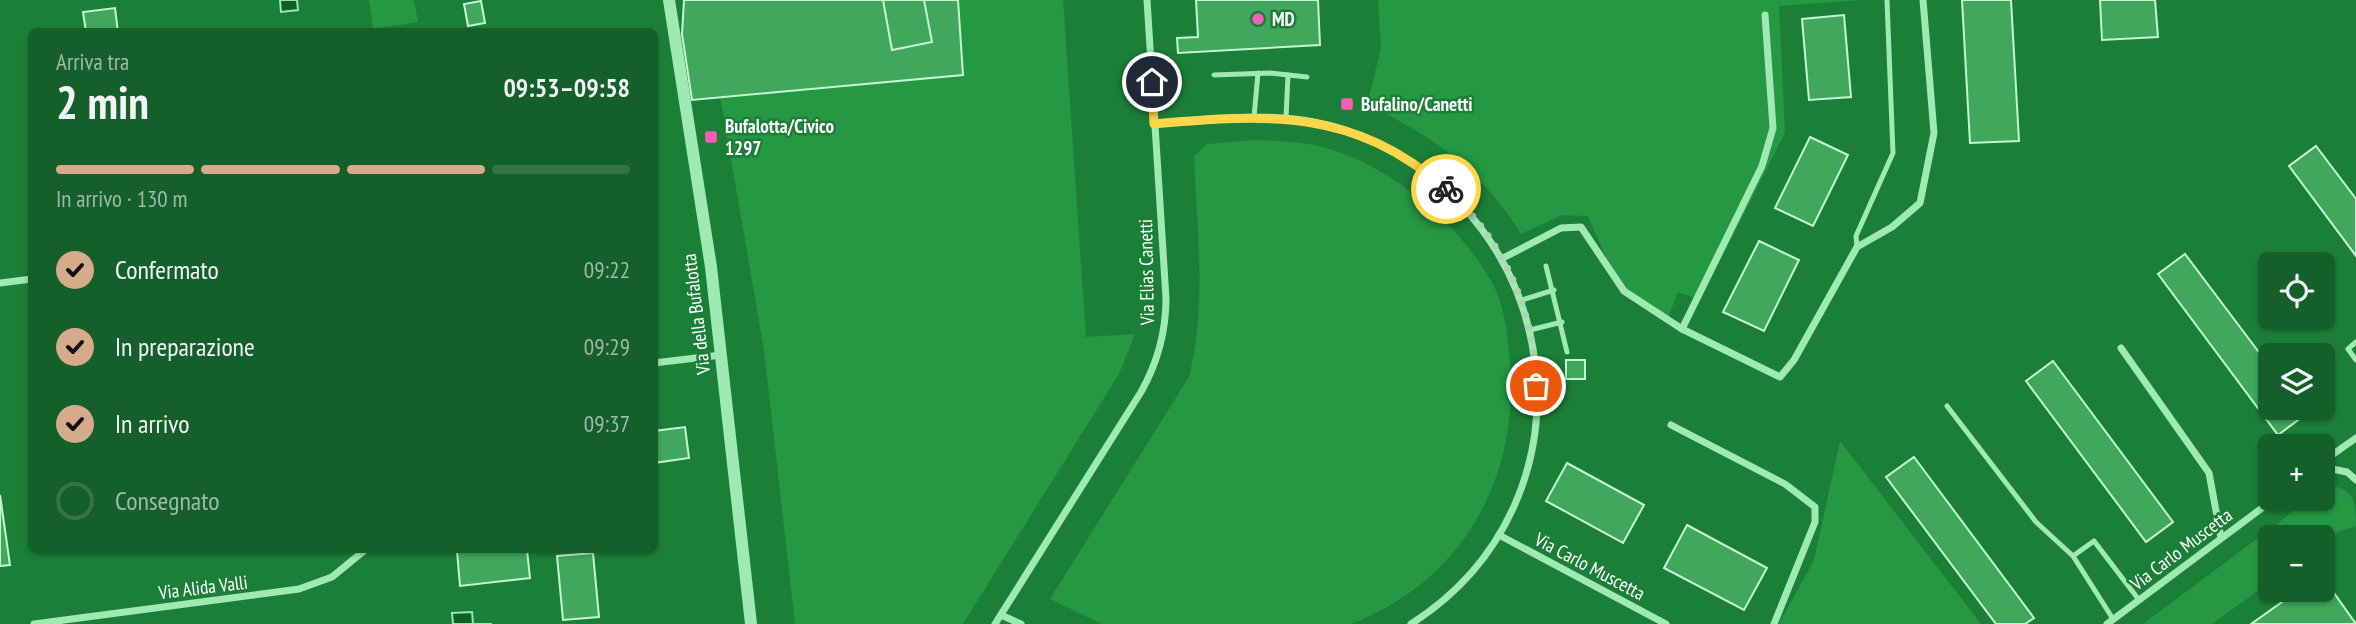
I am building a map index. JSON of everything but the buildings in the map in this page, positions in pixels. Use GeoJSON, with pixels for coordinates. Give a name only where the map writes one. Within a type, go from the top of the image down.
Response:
{"type":"FeatureCollection","features":[{"type":"Feature","properties":{"kind":"street","name":"Via della Bufalotta"},"geometry":{"type":"LineString","coordinates":[[669,0],[711,267],[751,624]]}},
{"type":"Feature","properties":{"kind":"street","name":"Via Elias Canetti"},"geometry":{"type":"LineString","coordinates":[[995,624],[1141,392],[1156,361],[1166,309],[1147,0]]}},
{"type":"Feature","properties":{"kind":"street"},"geometry":{"type":"LineString","coordinates":[[1503,258],[1561,228],[1581,227],[1623,291],[1682,329],[1780,377],[1794,360],[1857,247],[1892,227],[1920,203],[1934,133],[1923,0]]}},
{"type":"Feature","properties":{"kind":"street"},"geometry":{"type":"LineString","coordinates":[[1682,329],[1762,166],[1773,128],[1765,15]]}},
{"type":"Feature","properties":{"kind":"street"},"geometry":{"type":"LineString","coordinates":[[1154,124],[1254,117],[1286,118],[1351,132],[1404,158],[1461,203],[1503,258],[1522,300],[1530,330],[1536,386],[1533,434],[1521,488],[1499,535],[1468,575],[1437,605],[1411,624]]}},
{"type":"Feature","properties":{"kind":"street"},"geometry":{"type":"LineString","coordinates":[[0,284],[28,280]]}},
{"type":"Feature","properties":{"kind":"street"},"geometry":{"type":"LineString","coordinates":[[2121,348],[2197,452],[2209,473],[2221,538]]}},
{"type":"Feature","properties":{"kind":"street"},"geometry":{"type":"LineString","coordinates":[[658,363],[721,355]]}},
{"type":"Feature","properties":{"kind":"street"},"geometry":{"type":"LineString","coordinates":[[1671,425],[1784,484],[1815,507],[1815,522],[1774,624]]}},
{"type":"Feature","properties":{"kind":"street"},"geometry":{"type":"LineString","coordinates":[[2335,455],[2356,438]]}},
{"type":"Feature","properties":{"kind":"street"},"geometry":{"type":"LineString","coordinates":[[2335,469],[2347,472],[2356,480]]}},
{"type":"Feature","properties":{"kind":"street","name":"Via Carlo Muscetta"},"geometry":{"type":"LineString","coordinates":[[2110,622],[2258,511]]}},
{"type":"Feature","properties":{"kind":"street","name":"Via Carlo Muscetta"},"geometry":{"type":"LineString","coordinates":[[1499,535],[1666,624]]}},
{"type":"Feature","properties":{"kind":"street","name":"Via Alida Valli"},"geometry":{"type":"LineString","coordinates":[[33,624],[299,589],[338,573],[361,553]]}},
{"type":"Feature","properties":{"kind":"street"},"geometry":{"type":"LineString","coordinates":[[1001,615],[1021,624]]}},
{"type":"Feature","properties":{"kind":"lane"},"geometry":{"type":"LineString","coordinates":[[1857,247],[1856,236],[1894,153],[1887,0]]}},
{"type":"Feature","properties":{"kind":"lane"},"geometry":{"type":"LineString","coordinates":[[1254,117],[1258,73]]}},
{"type":"Feature","properties":{"kind":"lane"},"geometry":{"type":"LineString","coordinates":[[1214,75],[1258,73],[1307,77]]}},
{"type":"Feature","properties":{"kind":"lane"},"geometry":{"type":"LineString","coordinates":[[1286,118],[1288,75]]}},
{"type":"Feature","properties":{"kind":"lane"},"geometry":{"type":"LineString","coordinates":[[1546,266],[1562,322],[1567,352]]}},
{"type":"Feature","properties":{"kind":"lane"},"geometry":{"type":"LineString","coordinates":[[1522,300],[1554,290]]}},
{"type":"Feature","properties":{"kind":"lane"},"geometry":{"type":"LineString","coordinates":[[1530,330],[1562,322]]}},
{"type":"Feature","properties":{"kind":"lane"},"geometry":{"type":"LineString","coordinates":[[2356,342],[2348,349],[2356,360]]}},
{"type":"Feature","properties":{"kind":"lane"},"geometry":{"type":"LineString","coordinates":[[1947,406],[2036,522],[2073,556],[2110,622]]}},
{"type":"Feature","properties":{"kind":"lane"},"geometry":{"type":"LineString","coordinates":[[2073,556],[2094,541],[2139,600]]}},
{"type":"Feature","properties":{"kind":"shaded area"},"geometry":{"type":"Polygon","coordinates":[[[280,0],[297,0],[298,10],[281,12],[280,0]]]}},
{"type":"Feature","properties":{"kind":"shaded area"},"geometry":{"type":"Polygon","coordinates":[[[369,0],[414,0],[418,22],[373,28],[369,0]]]}},
{"type":"Feature","properties":{"kind":"shaded area"},"geometry":{"type":"Polygon","coordinates":[[[958,0],[1063,0],[1086,337],[1135,334],[1119,374],[963,624],[795,624],[764,350],[720,95],[963,75],[958,0]]]}},
{"type":"Feature","properties":{"kind":"shaded area"},"geometry":{"type":"Polygon","coordinates":[[[1378,0],[1862,0],[1779,6],[1785,133],[1700,300],[1678,292],[1668,318],[1619,287],[1588,216],[1562,215],[1521,234],[1490,192],[1435,142],[1367,105],[1381,48],[1378,0]]]}},
{"type":"Feature","properties":{"kind":"shaded area"},"geometry":{"type":"Polygon","coordinates":[[[1256,140],[1309,144],[1363,162],[1414,194],[1437,214],[1476,258],[1500,301],[1510,363],[1510,406],[1505,447],[1493,486],[1476,521],[1452,553],[1424,582],[1390,605],[1351,624],[1102,624],[1050,599],[1189,377],[1195,350],[1199,295],[1194,156],[1207,144],[1256,140]]]}},
{"type":"Feature","properties":{"kind":"shaded area"},"geometry":{"type":"Polygon","coordinates":[[[1840,441],[1981,624],[1779,624],[1814,560],[1840,441]]]}},
{"type":"Feature","properties":{"kind":"shaded area"},"geometry":{"type":"Polygon","coordinates":[[[2335,487],[2346,491],[2355,506],[2356,526],[2335,534],[2335,525],[2275,525],[2294,511],[2335,511],[2335,487]]]}},
{"type":"Feature","properties":{"kind":"shaded area"},"geometry":{"type":"Polygon","coordinates":[[[2258,538],[2258,591],[2212,624],[2143,624],[2258,538]]]}},
{"type":"Feature","properties":{"kind":"shaded area"},"geometry":{"type":"Polygon","coordinates":[[[472,612],[473,624],[453,624],[452,613],[472,612]]]}},
{"type":"Feature","properties":{"kind":"way so far"},"geometry":{"type":"LineString","coordinates":[[1446,189],[1482,226],[1510,271],[1530,330],[1535,355],[1536,386]]}},
{"type":"Feature","properties":{"kind":"place","name":"MD"},"geometry":{"type":"Point","coordinates":[1258,19]}},
{"type":"Feature","properties":{"kind":"place","name":"Bufalino/Canetti"},"geometry":{"type":"Point","coordinates":[1347,104]}},
{"type":"Feature","properties":{"kind":"place","name":"Bufalotta/Civico 1297"},"geometry":{"type":"Point","coordinates":[711,137]}},
{"type":"Feature","properties":{"kind":"route"},"geometry":{"type":"LineString","coordinates":[[1152,82],[1154,124],[1228,117],[1278,117],[1315,122],[1358,134],[1378,144],[1404,158],[1446,189]]}}]}
